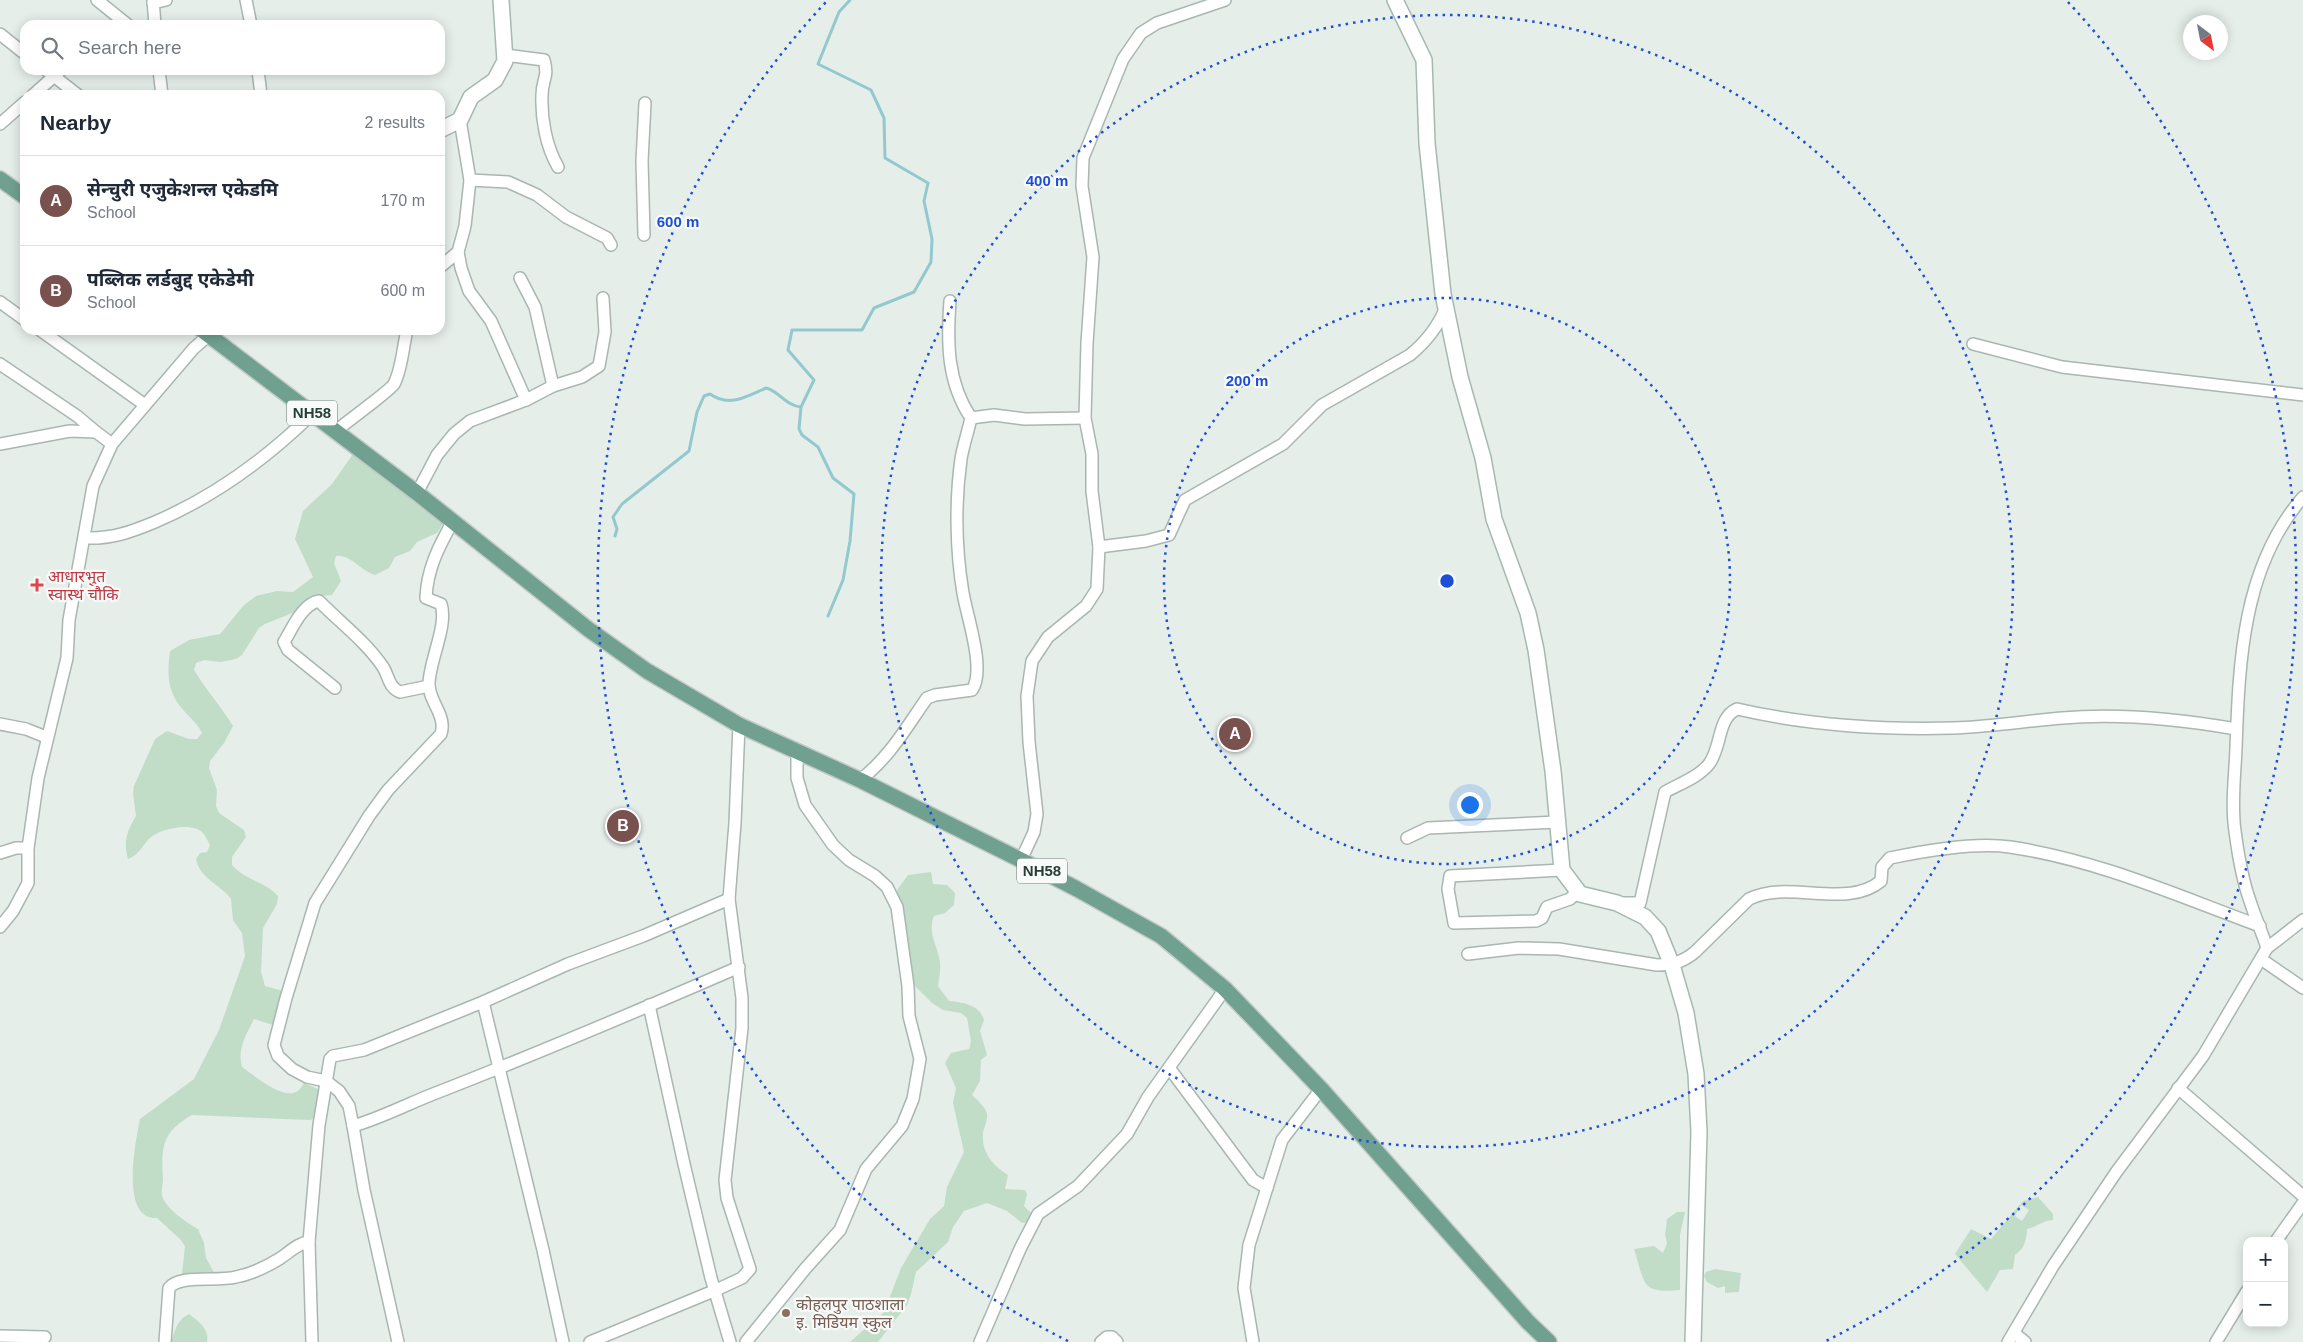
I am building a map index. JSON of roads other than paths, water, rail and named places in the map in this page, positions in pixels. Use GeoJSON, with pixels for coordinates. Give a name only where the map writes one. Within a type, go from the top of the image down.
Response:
{"type":"FeatureCollection","features":[{"type":"Feature","properties":{"kind":"main road"},"geometry":{"type":"LineString","coordinates":[[0,179],[20,193]]}},
{"type":"Feature","properties":{"kind":"main road","name":"NH58"},"geometry":{"type":"LineString","coordinates":[[212,335],[449,518],[588,629],[647,672],[739,725],[860,780],[1020,860],[1077,889],[1160,936],[1225,989],[1321,1089],[1528,1322],[1549,1342]]}},
{"type":"Feature","properties":{"kind":"street"},"geometry":{"type":"LineString","coordinates":[[97,0],[120,20]]}},
{"type":"Feature","properties":{"kind":"street"},"geometry":{"type":"LineString","coordinates":[[154,20],[153,1],[166,0]]}},
{"type":"Feature","properties":{"kind":"street"},"geometry":{"type":"LineString","coordinates":[[246,0],[250,20]]}},
{"type":"Feature","properties":{"kind":"street"},"geometry":{"type":"LineString","coordinates":[[502,0],[506,61],[495,80],[471,97],[460,120],[470,180],[465,226],[458,252],[469,291],[490,321],[526,400]]}},
{"type":"Feature","properties":{"kind":"street"},"geometry":{"type":"LineString","coordinates":[[1020,860],[1034,832],[1037,814],[1027,696],[1032,661],[1048,637],[1086,606],[1097,588],[1099,547],[1092,491],[1092,454],[1085,418],[1092,256],[1082,186],[1083,158],[1123,59],[1141,33],[1157,23],[1224,0]]}},
{"type":"Feature","properties":{"kind":"street"},"geometry":{"type":"LineString","coordinates":[[1397,1],[1424,60],[1427,143],[1446,307],[1460,377],[1483,458],[1494,519],[1528,613],[1542,684],[1562,870],[1580,894],[1617,903],[1645,917],[1658,931],[1672,965],[1686,1013],[1697,1089],[1699,1132],[1693,1342]]}},
{"type":"Feature","properties":{"kind":"street"},"geometry":{"type":"LineString","coordinates":[[113,20],[116,17]]}},
{"type":"Feature","properties":{"kind":"street"},"geometry":{"type":"LineString","coordinates":[[0,34],[20,50]]}},
{"type":"Feature","properties":{"kind":"street"},"geometry":{"type":"LineString","coordinates":[[505,55],[544,60],[547,72],[542,92],[543,114],[550,150],[558,167]]}},
{"type":"Feature","properties":{"kind":"street"},"geometry":{"type":"LineString","coordinates":[[37,90],[50,75]]}},
{"type":"Feature","properties":{"kind":"street"},"geometry":{"type":"LineString","coordinates":[[56,75],[73,90]]}},
{"type":"Feature","properties":{"kind":"street"},"geometry":{"type":"LineString","coordinates":[[159,75],[161,90]]}},
{"type":"Feature","properties":{"kind":"street"},"geometry":{"type":"LineString","coordinates":[[258,75],[260,90]]}},
{"type":"Feature","properties":{"kind":"street"},"geometry":{"type":"LineString","coordinates":[[644,103],[642,161],[644,235]]}},
{"type":"Feature","properties":{"kind":"street"},"geometry":{"type":"LineString","coordinates":[[0,124],[20,106]]}},
{"type":"Feature","properties":{"kind":"street"},"geometry":{"type":"LineString","coordinates":[[445,128],[460,120]]}},
{"type":"Feature","properties":{"kind":"street"},"geometry":{"type":"LineString","coordinates":[[470,180],[508,182],[537,195],[566,216],[607,238],[611,245]]}},
{"type":"Feature","properties":{"kind":"street"},"geometry":{"type":"LineString","coordinates":[[445,263],[458,252]]}},
{"type":"Feature","properties":{"kind":"street"},"geometry":{"type":"LineString","coordinates":[[520,278],[535,307],[553,386]]}},
{"type":"Feature","properties":{"kind":"street"},"geometry":{"type":"LineString","coordinates":[[419,495],[437,455],[454,434],[470,421],[526,400],[553,386],[582,377],[599,366],[605,332],[603,298]]}},
{"type":"Feature","properties":{"kind":"street"},"geometry":{"type":"LineString","coordinates":[[860,780],[875,769],[891,751],[927,698],[936,694],[972,690],[976,685],[976,656],[963,592],[958,484],[961,457],[971,418],[957,391],[949,362],[950,301]]}},
{"type":"Feature","properties":{"kind":"street"},"geometry":{"type":"LineString","coordinates":[[0,302],[20,316]]}},
{"type":"Feature","properties":{"kind":"street"},"geometry":{"type":"LineString","coordinates":[[1099,547],[1146,541],[1169,535],[1185,500],[1283,444],[1322,405],[1410,355],[1421,346],[1439,325],[1446,307]]}},
{"type":"Feature","properties":{"kind":"street"},"geometry":{"type":"LineString","coordinates":[[47,335],[145,405]]}},
{"type":"Feature","properties":{"kind":"street"},"geometry":{"type":"LineString","coordinates":[[0,927],[13,911],[28,883],[28,848],[46,737],[66,658],[69,620],[93,486],[112,444],[205,335]]}},
{"type":"Feature","properties":{"kind":"street"},"geometry":{"type":"LineString","coordinates":[[336,431],[376,398],[388,391],[394,383],[406,335]]}},
{"type":"Feature","properties":{"kind":"street"},"geometry":{"type":"LineString","coordinates":[[1973,344],[2062,367],[2303,395]]}},
{"type":"Feature","properties":{"kind":"street"},"geometry":{"type":"LineString","coordinates":[[0,364],[77,416],[112,444]]}},
{"type":"Feature","properties":{"kind":"street"},"geometry":{"type":"LineString","coordinates":[[85,538],[104,539],[123,535],[197,502],[253,467],[313,413]]}},
{"type":"Feature","properties":{"kind":"street"},"geometry":{"type":"LineString","coordinates":[[971,418],[994,415],[1025,419],[1085,418]]}},
{"type":"Feature","properties":{"kind":"street"},"geometry":{"type":"LineString","coordinates":[[0,444],[70,431],[96,432]]}},
{"type":"Feature","properties":{"kind":"street"},"geometry":{"type":"LineString","coordinates":[[2266,948],[2260,926],[2249,900],[2234,829],[2236,729],[2248,607],[2275,537],[2287,516],[2303,497]]}},
{"type":"Feature","properties":{"kind":"street"},"geometry":{"type":"LineString","coordinates":[[398,1342],[364,1190],[349,1106],[340,1091],[326,1081],[307,1077],[292,1069],[278,1056],[274,1045],[286,998],[315,903],[369,816],[388,790],[441,734],[444,724],[428,686],[431,664],[444,613],[441,604],[426,598],[426,587],[435,554],[449,518]]}},
{"type":"Feature","properties":{"kind":"street"},"geometry":{"type":"LineString","coordinates":[[335,688],[288,650],[284,642],[305,611],[314,602],[319,601],[377,659],[396,690],[400,692],[428,686]]}},
{"type":"Feature","properties":{"kind":"street"},"geometry":{"type":"LineString","coordinates":[[1617,903],[1640,903],[1666,792],[1699,773],[1709,764],[1716,751],[1726,717],[1737,709],[1833,724],[1915,728],[1988,727],[2063,718],[2141,717],[2236,729]]}},
{"type":"Feature","properties":{"kind":"street"},"geometry":{"type":"LineString","coordinates":[[0,724],[26,729],[46,737]]}},
{"type":"Feature","properties":{"kind":"street"},"geometry":{"type":"LineString","coordinates":[[590,1342],[716,1290],[742,1278],[750,1269],[727,1198],[725,1180],[742,1028],[739,966],[729,899],[735,823],[739,725]]}},
{"type":"Feature","properties":{"kind":"street"},"geometry":{"type":"LineString","coordinates":[[746,1342],[794,1282],[840,1230],[866,1169],[902,1126],[913,1099],[920,1059],[910,1016],[908,986],[897,907],[887,887],[875,876],[849,860],[838,850],[804,805],[797,778],[797,753]]}},
{"type":"Feature","properties":{"kind":"street"},"geometry":{"type":"LineString","coordinates":[[1407,838],[1428,828],[1558,822]]}},
{"type":"Feature","properties":{"kind":"street"},"geometry":{"type":"LineString","coordinates":[[1468,954],[1519,948],[1559,949],[1657,965],[1672,965],[1686,959],[1695,952],[1749,899],[1759,894],[1778,890],[1832,894],[1874,887],[1881,881],[1882,867],[1890,858],[1976,846],[2010,847],[2108,869],[2260,926]]}},
{"type":"Feature","properties":{"kind":"street"},"geometry":{"type":"LineString","coordinates":[[0,853],[16,848],[28,848]]}},
{"type":"Feature","properties":{"kind":"street"},"geometry":{"type":"LineString","coordinates":[[1562,870],[1450,876],[1448,889],[1454,923],[1536,921],[1542,918],[1547,907],[1570,899],[1578,891]]}},
{"type":"Feature","properties":{"kind":"street"},"geometry":{"type":"LineString","coordinates":[[312,1342],[309,1242],[319,1125],[328,1064],[333,1056],[364,1050],[729,899]]}},
{"type":"Feature","properties":{"kind":"street"},"geometry":{"type":"LineString","coordinates":[[2025,1342],[2011,1338],[2053,1266],[2117,1171],[2203,1056],[2266,948],[2303,920]]}},
{"type":"Feature","properties":{"kind":"street"},"geometry":{"type":"LineString","coordinates":[[2261,959],[2303,988]]}},
{"type":"Feature","properties":{"kind":"street"},"geometry":{"type":"LineString","coordinates":[[353,1126],[385,1116],[411,1102],[500,1068],[739,966]]}},
{"type":"Feature","properties":{"kind":"street"},"geometry":{"type":"LineString","coordinates":[[980,1342],[1020,1249],[1038,1214],[1078,1186],[1127,1134],[1148,1097],[1170,1069],[1225,989]]}},
{"type":"Feature","properties":{"kind":"street"},"geometry":{"type":"LineString","coordinates":[[483,1002],[563,1342]]}},
{"type":"Feature","properties":{"kind":"street"},"geometry":{"type":"LineString","coordinates":[[649,1005],[684,1164],[730,1342]]}},
{"type":"Feature","properties":{"kind":"street"},"geometry":{"type":"LineString","coordinates":[[1170,1069],[1253,1180],[1267,1188]]}},
{"type":"Feature","properties":{"kind":"street"},"geometry":{"type":"LineString","coordinates":[[2178,1088],[2303,1196]]}},
{"type":"Feature","properties":{"kind":"street"},"geometry":{"type":"LineString","coordinates":[[1253,1342],[1244,1288],[1248,1245],[1282,1140],[1321,1089]]}},
{"type":"Feature","properties":{"kind":"street"},"geometry":{"type":"LineString","coordinates":[[2279,1237],[2303,1203]]}},
{"type":"Feature","properties":{"kind":"street"},"geometry":{"type":"LineString","coordinates":[[165,1342],[169,1288],[173,1283],[189,1279],[208,1281],[236,1278],[257,1271],[302,1243],[309,1242]]}},
{"type":"Feature","properties":{"kind":"street"},"geometry":{"type":"LineString","coordinates":[[2216,1342],[2243,1298]]}},
{"type":"Feature","properties":{"kind":"street"},"geometry":{"type":"LineString","coordinates":[[0,1336],[44,1337]]}},
{"type":"Feature","properties":{"kind":"street"},"geometry":{"type":"LineString","coordinates":[[1102,1342],[1107,1337],[1112,1337],[1117,1342]]}},
{"type":"Feature","properties":{"kind":"waterway"},"geometry":{"type":"LineString","coordinates":[[828,616],[843,580],[850,541],[854,494],[833,478],[818,447],[802,435],[799,429],[801,407],[814,380],[788,350],[792,330],[862,330],[874,308],[914,292],[931,262],[932,239],[924,201],[928,183],[885,158],[884,118],[871,90],[818,64],[839,12],[850,0]]}},
{"type":"Feature","properties":{"kind":"waterway"},"geometry":{"type":"LineString","coordinates":[[615,536],[617,529],[613,517],[622,504],[689,451],[697,412],[704,396],[710,394],[717,398],[731,400],[745,397],[766,388],[791,404],[801,407]]}},
{"type":"Feature","properties":{"kind":"place","name":"आधारभुत स्वास्थ चौकि"},"geometry":{"type":"Point","coordinates":[37,585]}},
{"type":"Feature","properties":{"kind":"place","name":"सेन्चुरी एजुकेशन्ल एकेडमि"},"geometry":{"type":"Point","coordinates":[1235,734]}},
{"type":"Feature","properties":{"kind":"place","name":"पब्लिक लर्डबुद्द एकेडेमी"},"geometry":{"type":"Point","coordinates":[623,826]}},
{"type":"Feature","properties":{"kind":"place","name":"कोहलपुर पाठशाला इ. मिडियम स्कुल"},"geometry":{"type":"Point","coordinates":[786,1313]}}]}
